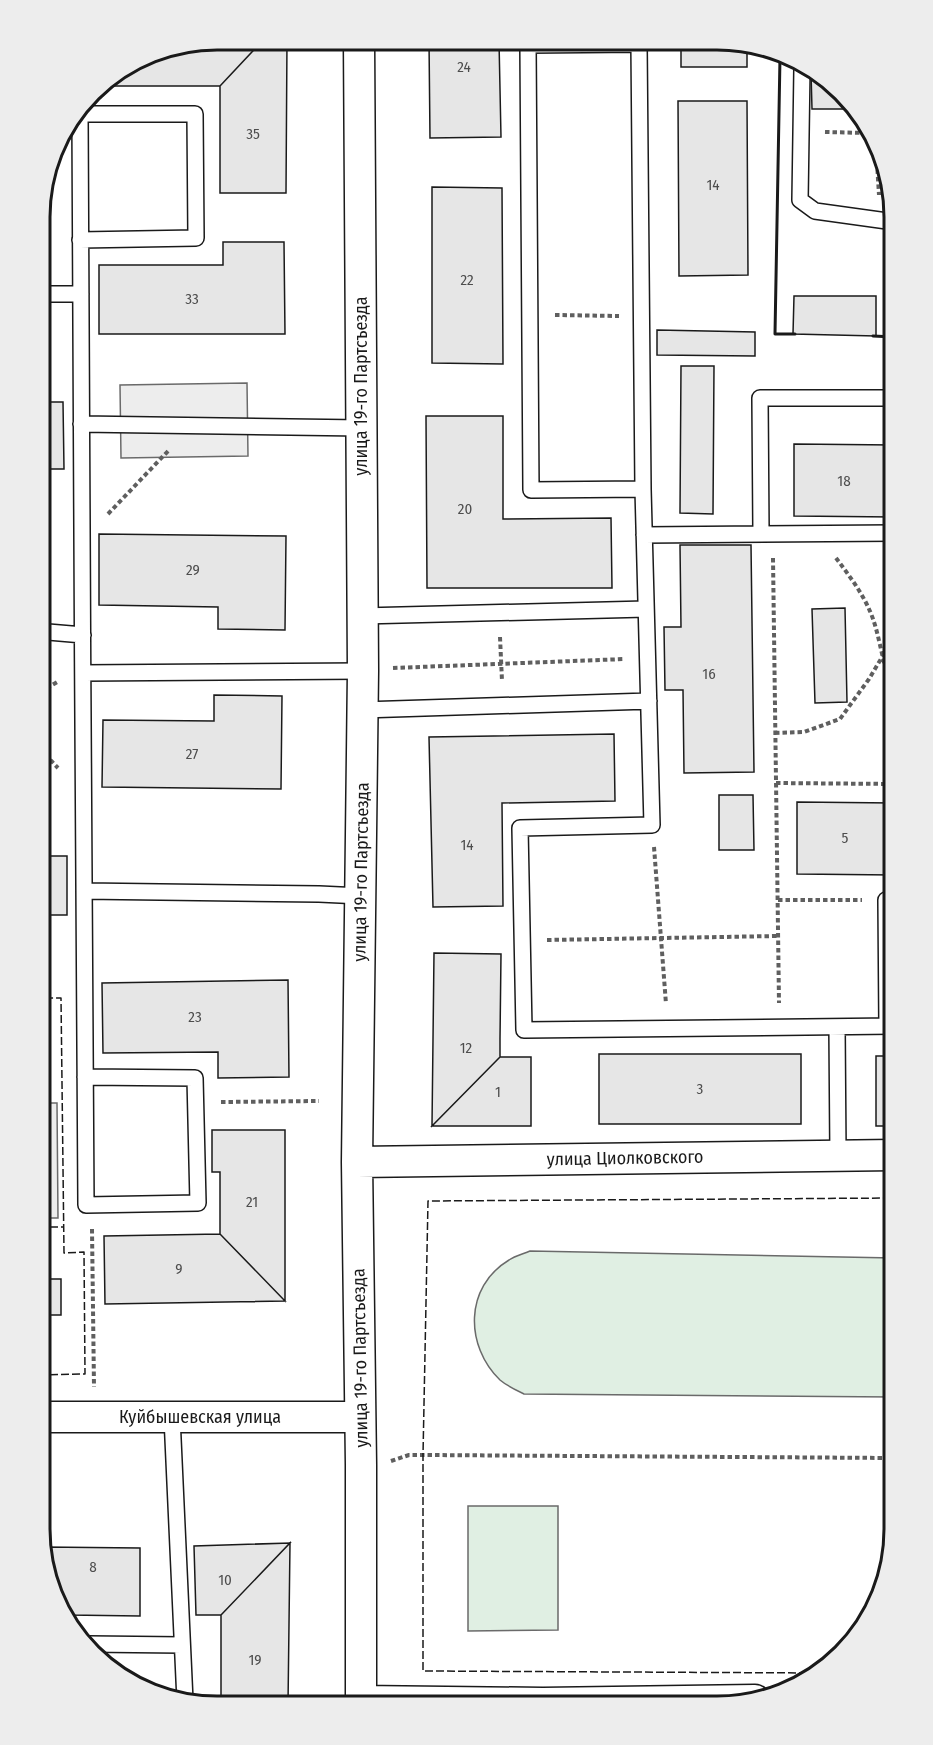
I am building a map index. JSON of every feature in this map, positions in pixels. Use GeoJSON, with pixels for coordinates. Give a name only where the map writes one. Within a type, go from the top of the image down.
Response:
{"type":"FeatureCollection","features":[{"type":"Feature","properties":{"kind":"street","name":"улица 19-го Партсъезда"},"geometry":{"type":"LineString","coordinates":[[359,50],[362,616],[374,670],[362,710],[357,1162],[361,1696]]}},
{"type":"Feature","properties":{"kind":"street","name":"улица Циолковского"},"geometry":{"type":"LineString","coordinates":[[357,1162],[883,1155]]}},
{"type":"Feature","properties":{"kind":"street","name":"Куйбышевская улица"},"geometry":{"type":"LineString","coordinates":[[49,1417],[360,1417]]}},
{"type":"Feature","properties":{"kind":"lane"},"geometry":{"type":"LineString","coordinates":[[528,49],[531,490],[643,489]]}},
{"type":"Feature","properties":{"kind":"lane"},"geometry":{"type":"LineString","coordinates":[[639,49],[643,489],[652,825],[520,828],[524,1030],[883,1026]]}},
{"type":"Feature","properties":{"kind":"lane"},"geometry":{"type":"LineString","coordinates":[[802,74],[800,200],[815,211],[884,224]]}},
{"type":"Feature","properties":{"kind":"lane"},"geometry":{"type":"LineString","coordinates":[[80,240],[196,238],[195,114],[85,114]]}},
{"type":"Feature","properties":{"kind":"lane"},"geometry":{"type":"LineString","coordinates":[[78,124],[81,294],[81,424],[83,635],[84,891],[85,1077],[86,1205],[198,1203],[195,1078],[85,1077]]}},
{"type":"Feature","properties":{"kind":"lane"},"geometry":{"type":"LineString","coordinates":[[49,294],[81,294]]}},
{"type":"Feature","properties":{"kind":"lane"},"geometry":{"type":"LineString","coordinates":[[766,533],[760,398],[884,398]]}},
{"type":"Feature","properties":{"kind":"lane"},"geometry":{"type":"LineString","coordinates":[[81,424],[362,428]]}},
{"type":"Feature","properties":{"kind":"lane"},"geometry":{"type":"LineString","coordinates":[[644,535],[884,533]]}},
{"type":"Feature","properties":{"kind":"lane"},"geometry":{"type":"LineString","coordinates":[[362,616],[646,609]]}},
{"type":"Feature","properties":{"kind":"lane"},"geometry":{"type":"LineString","coordinates":[[49,632],[83,635]]}},
{"type":"Feature","properties":{"kind":"lane"},"geometry":{"type":"LineString","coordinates":[[83,674],[374,670]]}},
{"type":"Feature","properties":{"kind":"lane"},"geometry":{"type":"LineString","coordinates":[[362,710],[649,701]]}},
{"type":"Feature","properties":{"kind":"lane"},"geometry":{"type":"LineString","coordinates":[[84,891],[361,896]]}},
{"type":"Feature","properties":{"kind":"lane"},"geometry":{"type":"LineString","coordinates":[[837,1026],[838,1155]]}},
{"type":"Feature","properties":{"kind":"lane"},"geometry":{"type":"LineString","coordinates":[[172,1417],[185,1692]]}},
{"type":"Feature","properties":{"kind":"lane"},"geometry":{"type":"LineString","coordinates":[[96,1644],[182,1645]]}},
{"type":"Feature","properties":{"kind":"path"},"geometry":{"type":"LineString","coordinates":[[802,132],[860,133]]}},
{"type":"Feature","properties":{"kind":"path"},"geometry":{"type":"LineString","coordinates":[[877,171],[879,196],[883,207]]}},
{"type":"Feature","properties":{"kind":"path"},"geometry":{"type":"LineString","coordinates":[[530,315],[641,316]]}},
{"type":"Feature","properties":{"kind":"path"},"geometry":{"type":"LineString","coordinates":[[82,544],[128,491],[192,426]]}},
{"type":"Feature","properties":{"kind":"path"},"geometry":{"type":"LineString","coordinates":[[766,533],[775,733],[779,1027]]}},
{"type":"Feature","properties":{"kind":"path"},"geometry":{"type":"LineString","coordinates":[[818,533],[870,609],[884,653]]}},
{"type":"Feature","properties":{"kind":"path"},"geometry":{"type":"LineString","coordinates":[[499,613],[503,705]]}},
{"type":"Feature","properties":{"kind":"path"},"geometry":{"type":"LineString","coordinates":[[775,733],[804,732],[840,719],[884,655]]}},
{"type":"Feature","properties":{"kind":"path"},"geometry":{"type":"LineString","coordinates":[[374,670],[647,658]]}},
{"type":"Feature","properties":{"kind":"path"},"geometry":{"type":"LineString","coordinates":[[776,783],[884,784]]}},
{"type":"Feature","properties":{"kind":"path"},"geometry":{"type":"LineString","coordinates":[[652,825],[668,1028]]}},
{"type":"Feature","properties":{"kind":"path"},"geometry":{"type":"LineString","coordinates":[[778,900],[883,900]]}},
{"type":"Feature","properties":{"kind":"path"},"geometry":{"type":"LineString","coordinates":[[522,940],[778,936]]}},
{"type":"Feature","properties":{"kind":"path"},"geometry":{"type":"LineString","coordinates":[[196,1102],[319,1101]]}},
{"type":"Feature","properties":{"kind":"path"},"geometry":{"type":"LineString","coordinates":[[92,1205],[94,1390]]}},
{"type":"Feature","properties":{"kind":"path"},"geometry":{"type":"LineString","coordinates":[[391,1461],[409,1455],[883,1458]]}},
{"type":"Feature","properties":{"kind":"green space"},"geometry":{"type":"Polygon","coordinates":[[[530,1251],[883,1258],[883,1397],[524,1394],[500,1380],[488,1366],[480,1351],[474,1317],[477,1301],[484,1285],[494,1272],[511,1259],[530,1251]]]}},
{"type":"Feature","properties":{"kind":"green space"},"geometry":{"type":"Polygon","coordinates":[[[468,1506],[558,1506],[558,1630],[468,1631],[468,1506]]]}},
{"type":"Feature","properties":{"kind":"shaded area"},"geometry":{"type":"Polygon","coordinates":[[[247,383],[248,456],[121,458],[120,385],[247,383]]]}},
{"type":"Feature","properties":{"kind":"shaded area"},"geometry":{"type":"Polygon","coordinates":[[[49,1103],[57,1103],[58,1218],[49,1218],[49,1103]]]}},
{"type":"Feature","properties":{"kind":"building"},"geometry":{"type":"Polygon","coordinates":[[[499,49],[501,137],[430,138],[429,50],[499,49]]]}},
{"type":"Feature","properties":{"kind":"building"},"geometry":{"type":"Polygon","coordinates":[[[681,49],[717,49],[747,53],[747,67],[681,67],[681,49]]]}},
{"type":"Feature","properties":{"kind":"building"},"geometry":{"type":"Polygon","coordinates":[[[205,50],[254,50],[220,86],[112,86],[133,72],[163,58],[205,50]]]}},
{"type":"Feature","properties":{"kind":"building"},"geometry":{"type":"Polygon","coordinates":[[[254,50],[287,50],[286,193],[220,193],[220,86],[254,50]]]}},
{"type":"Feature","properties":{"kind":"building"},"geometry":{"type":"Polygon","coordinates":[[[811,80],[827,91],[844,109],[812,109],[811,80]]]}},
{"type":"Feature","properties":{"kind":"building"},"geometry":{"type":"Polygon","coordinates":[[[678,101],[747,101],[748,275],[679,276],[678,101]]]}},
{"type":"Feature","properties":{"kind":"building"},"geometry":{"type":"Polygon","coordinates":[[[432,187],[502,188],[503,364],[432,363],[432,187]]]}},
{"type":"Feature","properties":{"kind":"building"},"geometry":{"type":"Polygon","coordinates":[[[223,242],[284,242],[285,334],[99,334],[99,265],[223,265],[223,242]]]}},
{"type":"Feature","properties":{"kind":"building"},"geometry":{"type":"Polygon","coordinates":[[[794,296],[876,296],[876,336],[793,334],[794,296]]]}},
{"type":"Feature","properties":{"kind":"building"},"geometry":{"type":"Polygon","coordinates":[[[657,330],[755,332],[755,356],[657,355],[657,330]]]}},
{"type":"Feature","properties":{"kind":"building"},"geometry":{"type":"Polygon","coordinates":[[[681,366],[714,366],[713,514],[680,513],[681,366]]]}},
{"type":"Feature","properties":{"kind":"building"},"geometry":{"type":"Polygon","coordinates":[[[49,402],[63,402],[64,469],[49,469],[49,402]]]}},
{"type":"Feature","properties":{"kind":"building"},"geometry":{"type":"Polygon","coordinates":[[[426,416],[503,416],[503,519],[611,518],[612,588],[427,588],[426,416]]]}},
{"type":"Feature","properties":{"kind":"building"},"geometry":{"type":"Polygon","coordinates":[[[794,444],[884,445],[884,517],[794,516],[794,444]]]}},
{"type":"Feature","properties":{"kind":"building"},"geometry":{"type":"Polygon","coordinates":[[[99,534],[286,536],[285,630],[218,629],[218,607],[99,605],[99,534]]]}},
{"type":"Feature","properties":{"kind":"building"},"geometry":{"type":"Polygon","coordinates":[[[680,545],[751,545],[754,772],[684,773],[683,690],[665,690],[664,627],[681,627],[680,545]]]}},
{"type":"Feature","properties":{"kind":"building"},"geometry":{"type":"Polygon","coordinates":[[[845,608],[847,702],[815,703],[812,609],[845,608]]]}},
{"type":"Feature","properties":{"kind":"building"},"geometry":{"type":"Polygon","coordinates":[[[214,695],[282,696],[281,789],[102,787],[103,720],[214,721],[214,695]]]}},
{"type":"Feature","properties":{"kind":"building"},"geometry":{"type":"Polygon","coordinates":[[[614,734],[615,801],[502,803],[503,906],[433,907],[429,737],[614,734]]]}},
{"type":"Feature","properties":{"kind":"building"},"geometry":{"type":"Polygon","coordinates":[[[719,795],[753,795],[754,850],[719,850],[719,795]]]}},
{"type":"Feature","properties":{"kind":"building"},"geometry":{"type":"Polygon","coordinates":[[[797,802],[884,803],[884,875],[797,874],[797,802]]]}},
{"type":"Feature","properties":{"kind":"building"},"geometry":{"type":"Polygon","coordinates":[[[49,856],[67,856],[67,915],[49,915],[49,856]]]}},
{"type":"Feature","properties":{"kind":"building"},"geometry":{"type":"Polygon","coordinates":[[[434,953],[501,954],[500,1057],[432,1126],[434,953]]]}},
{"type":"Feature","properties":{"kind":"building"},"geometry":{"type":"Polygon","coordinates":[[[288,980],[289,1077],[218,1078],[218,1052],[103,1053],[102,983],[288,980]]]}},
{"type":"Feature","properties":{"kind":"building"},"geometry":{"type":"Polygon","coordinates":[[[599,1054],[801,1054],[801,1124],[599,1124],[599,1054]]]}},
{"type":"Feature","properties":{"kind":"building"},"geometry":{"type":"Polygon","coordinates":[[[876,1056],[883,1056],[883,1126],[876,1126],[876,1056]]]}},
{"type":"Feature","properties":{"kind":"building"},"geometry":{"type":"Polygon","coordinates":[[[500,1057],[531,1057],[531,1126],[432,1126],[500,1057]]]}},
{"type":"Feature","properties":{"kind":"building"},"geometry":{"type":"Polygon","coordinates":[[[212,1130],[285,1130],[285,1301],[220,1234],[220,1172],[212,1172],[212,1130]]]}},
{"type":"Feature","properties":{"kind":"building"},"geometry":{"type":"Polygon","coordinates":[[[220,1234],[285,1301],[105,1304],[104,1236],[220,1234]]]}},
{"type":"Feature","properties":{"kind":"building"},"geometry":{"type":"Polygon","coordinates":[[[49,1279],[61,1279],[61,1315],[49,1315],[49,1279]]]}},
{"type":"Feature","properties":{"kind":"building"},"geometry":{"type":"Polygon","coordinates":[[[290,1543],[288,1696],[221,1696],[221,1615],[290,1543]]]}},
{"type":"Feature","properties":{"kind":"building"},"geometry":{"type":"Polygon","coordinates":[[[290,1543],[221,1615],[196,1615],[194,1546],[290,1543]]]}},
{"type":"Feature","properties":{"kind":"building"},"geometry":{"type":"Polygon","coordinates":[[[51,1547],[140,1548],[140,1616],[75,1615],[58,1582],[51,1547]]]}},
{"type":"Feature","properties":{"kind":"fence"},"geometry":{"type":"LineString","coordinates":[[49,998],[61,998],[64,1253],[84,1252],[85,1374],[49,1375]]}},
{"type":"Feature","properties":{"kind":"fence"},"geometry":{"type":"LineString","coordinates":[[799,1673],[423,1671],[423,1455],[428,1201],[883,1198]]}},
{"type":"Feature","properties":{"kind":"fence"},"geometry":{"type":"LineString","coordinates":[[49,1227],[64,1227]]}},
{"type":"Feature","properties":{"kind":"wall"},"geometry":{"type":"LineString","coordinates":[[780,62],[775,334],[795,334]]}},
{"type":"Feature","properties":{"kind":"wall"},"geometry":{"type":"LineString","coordinates":[[873,336],[884,337]]}}]}
